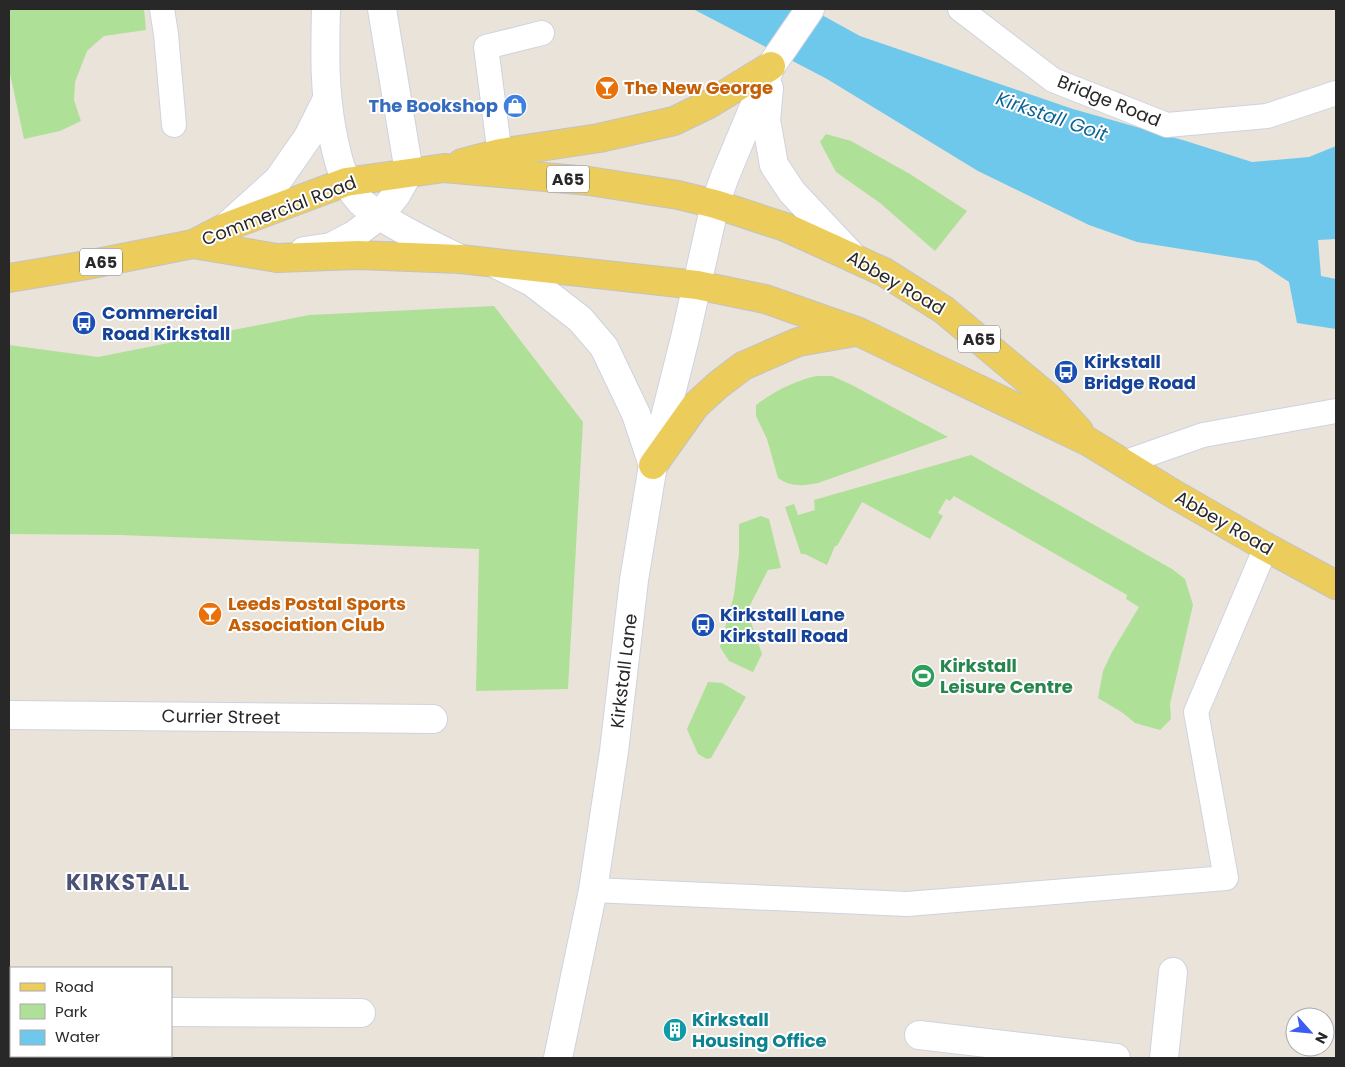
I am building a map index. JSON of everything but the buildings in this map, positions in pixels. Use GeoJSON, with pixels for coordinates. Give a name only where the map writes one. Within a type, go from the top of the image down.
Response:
{"type":"FeatureCollection","features":[{"type":"Feature","properties":{"kind":"main road"},"geometry":{"type":"LineString","coordinates":[[501,163],[674,121],[709,104],[771,66]]}},
{"type":"Feature","properties":{"kind":"main road","name":"Commercial Road"},"geometry":{"type":"LineString","coordinates":[[9,278],[193,244],[226,227],[346,182],[423,164],[501,163]]}},
{"type":"Feature","properties":{"kind":"main road","name":"A65"},"geometry":{"type":"LineString","coordinates":[[501,163],[589,182],[704,201]]}},
{"type":"Feature","properties":{"kind":"main road","name":"Abbey Road"},"geometry":{"type":"LineString","coordinates":[[704,201],[785,227],[884,272],[944,310],[1049,398],[1089,442]]}},
{"type":"Feature","properties":{"kind":"main road","name":"Commercial Road"},"geometry":{"type":"LineString","coordinates":[[193,244],[277,258],[358,255],[460,259],[697,285]]}},
{"type":"Feature","properties":{"kind":"main road","name":"Abbey Road"},"geometry":{"type":"LineString","coordinates":[[697,285],[766,299],[858,332],[1089,442],[1172,493],[1336,585]]}},
{"type":"Feature","properties":{"kind":"main road"},"geometry":{"type":"LineString","coordinates":[[653,465],[695,406],[743,366],[798,342],[858,332]]}},
{"type":"Feature","properties":{"kind":"street"},"geometry":{"type":"LineString","coordinates":[[326,9],[324,66],[326,101],[338,162],[346,182],[361,202],[380,215],[411,235],[460,259]]}},
{"type":"Feature","properties":{"kind":"street"},"geometry":{"type":"LineString","coordinates":[[277,258],[331,246],[354,235],[380,215],[423,164],[382,9]]}},
{"type":"Feature","properties":{"kind":"street"},"geometry":{"type":"LineString","coordinates":[[704,201],[725,176],[771,66],[810,9]]}},
{"type":"Feature","properties":{"kind":"street"},"geometry":{"type":"LineString","coordinates":[[771,66],[766,120],[774,165],[792,192],[852,256]]}},
{"type":"Feature","properties":{"kind":"street"},"geometry":{"type":"LineString","coordinates":[[226,227],[278,180],[308,137],[326,101]]}},
{"type":"Feature","properties":{"kind":"street","name":"Kirkstall Lane"},"geometry":{"type":"LineString","coordinates":[[558,1058],[593,890],[614,751],[634,580],[653,465],[697,285],[704,201]]}},
{"type":"Feature","properties":{"kind":"street"},"geometry":{"type":"LineString","coordinates":[[492,262],[532,282],[580,319],[604,347],[636,414],[653,465]]}},
{"type":"Feature","properties":{"kind":"street","name":"Currier Street"},"geometry":{"type":"LineString","coordinates":[[9,715],[433,719]]}},
{"type":"Feature","properties":{"kind":"street"},"geometry":{"type":"LineString","coordinates":[[1164,1058],[1173,972]]}},
{"type":"Feature","properties":{"kind":"street"},"geometry":{"type":"LineString","coordinates":[[172,1012],[361,1013]]}},
{"type":"Feature","properties":{"kind":"street"},"geometry":{"type":"LineString","coordinates":[[920,1035],[1116,1058]]}},
{"type":"Feature","properties":{"kind":"lane","name":"Bridge Road"},"geometry":{"type":"LineString","coordinates":[[960,9],[1053,80],[1168,125],[1266,116],[1336,93]]}},
{"type":"Feature","properties":{"kind":"lane"},"geometry":{"type":"LineString","coordinates":[[164,18],[174,125]]}},
{"type":"Feature","properties":{"kind":"lane"},"geometry":{"type":"LineString","coordinates":[[501,163],[486,46],[542,32]]}},
{"type":"Feature","properties":{"kind":"lane"},"geometry":{"type":"LineString","coordinates":[[1123,463],[1203,435],[1336,411]]}},
{"type":"Feature","properties":{"kind":"lane"},"geometry":{"type":"LineString","coordinates":[[593,890],[907,904],[1226,878],[1196,712],[1266,547]]}},
{"type":"Feature","properties":{"kind":"green space"},"geometry":{"type":"Polygon","coordinates":[[[9,9],[144,9],[146,30],[104,36],[87,51],[75,82],[74,100],[81,121],[60,131],[24,139],[9,69],[9,9]]]}},
{"type":"Feature","properties":{"kind":"green space"},"geometry":{"type":"Polygon","coordinates":[[[826,134],[851,141],[910,174],[967,211],[935,251],[880,203],[836,172],[820,142],[826,134]]]}},
{"type":"Feature","properties":{"kind":"green space"},"geometry":{"type":"Polygon","coordinates":[[[494,306],[583,422],[568,689],[476,691],[479,549],[120,535],[9,534],[9,345],[98,357],[309,315],[494,306]]]}},
{"type":"Feature","properties":{"kind":"green space"},"geometry":{"type":"Polygon","coordinates":[[[817,376],[832,376],[852,385],[948,437],[818,483],[797,485],[787,483],[778,478],[767,439],[756,416],[756,405],[785,387],[817,376]]]}},
{"type":"Feature","properties":{"kind":"green space"},"geometry":{"type":"Polygon","coordinates":[[[971,455],[1172,569],[1185,579],[1193,605],[1170,704],[1171,719],[1160,730],[1135,723],[1123,713],[1098,698],[1103,671],[1139,607],[1126,599],[1127,595],[954,496],[950,501],[946,499],[938,513],[943,516],[930,539],[862,502],[837,546],[835,546],[827,565],[805,554],[801,554],[785,507],[794,504],[798,515],[815,510],[814,500],[971,455]]]}},
{"type":"Feature","properties":{"kind":"green space"},"geometry":{"type":"Polygon","coordinates":[[[761,516],[769,519],[781,568],[768,570],[747,611],[762,654],[753,672],[729,661],[720,647],[734,595],[739,554],[739,524],[761,516]]]}},
{"type":"Feature","properties":{"kind":"green space"},"geometry":{"type":"Polygon","coordinates":[[[708,682],[722,683],[746,697],[711,758],[707,759],[698,754],[687,729],[708,682]]]}},
{"type":"Feature","properties":{"kind":"water","name":"Kirkstall Goit"},"geometry":{"type":"Polygon","coordinates":[[[693,9],[811,9],[860,36],[1073,109],[1252,162],[1309,157],[1336,146],[1336,239],[1318,240],[1321,276],[1336,279],[1336,329],[1297,323],[1289,282],[1257,261],[1137,242],[1089,225],[978,171],[827,79],[693,9]]]}},
{"type":"Feature","properties":{"kind":"place","name":"The New George"},"geometry":{"type":"Point","coordinates":[607,88]}},
{"type":"Feature","properties":{"kind":"place","name":"The Bookshop"},"geometry":{"type":"Point","coordinates":[515,106]}},
{"type":"Feature","properties":{"kind":"place","name":"Commercial Road Kirkstall"},"geometry":{"type":"Point","coordinates":[84,323]}},
{"type":"Feature","properties":{"kind":"place","name":"Kirkstall Bridge Road"},"geometry":{"type":"Point","coordinates":[1066,372]}},
{"type":"Feature","properties":{"kind":"place","name":"Leeds Postal Sports Association Club"},"geometry":{"type":"Point","coordinates":[210,614]}},
{"type":"Feature","properties":{"kind":"place","name":"Kirkstall Lane Kirkstall Road"},"geometry":{"type":"Point","coordinates":[703,625]}},
{"type":"Feature","properties":{"kind":"place","name":"Kirkstall Leisure Centre"},"geometry":{"type":"Point","coordinates":[923,676]}},
{"type":"Feature","properties":{"kind":"place","name":"Kirkstall Housing Office"},"geometry":{"type":"Point","coordinates":[675,1030]}},
{"type":"Feature","properties":{"kind":"district","name":"KIRKSTALL"},"geometry":{"type":"Point","coordinates":[128,882]}}]}
